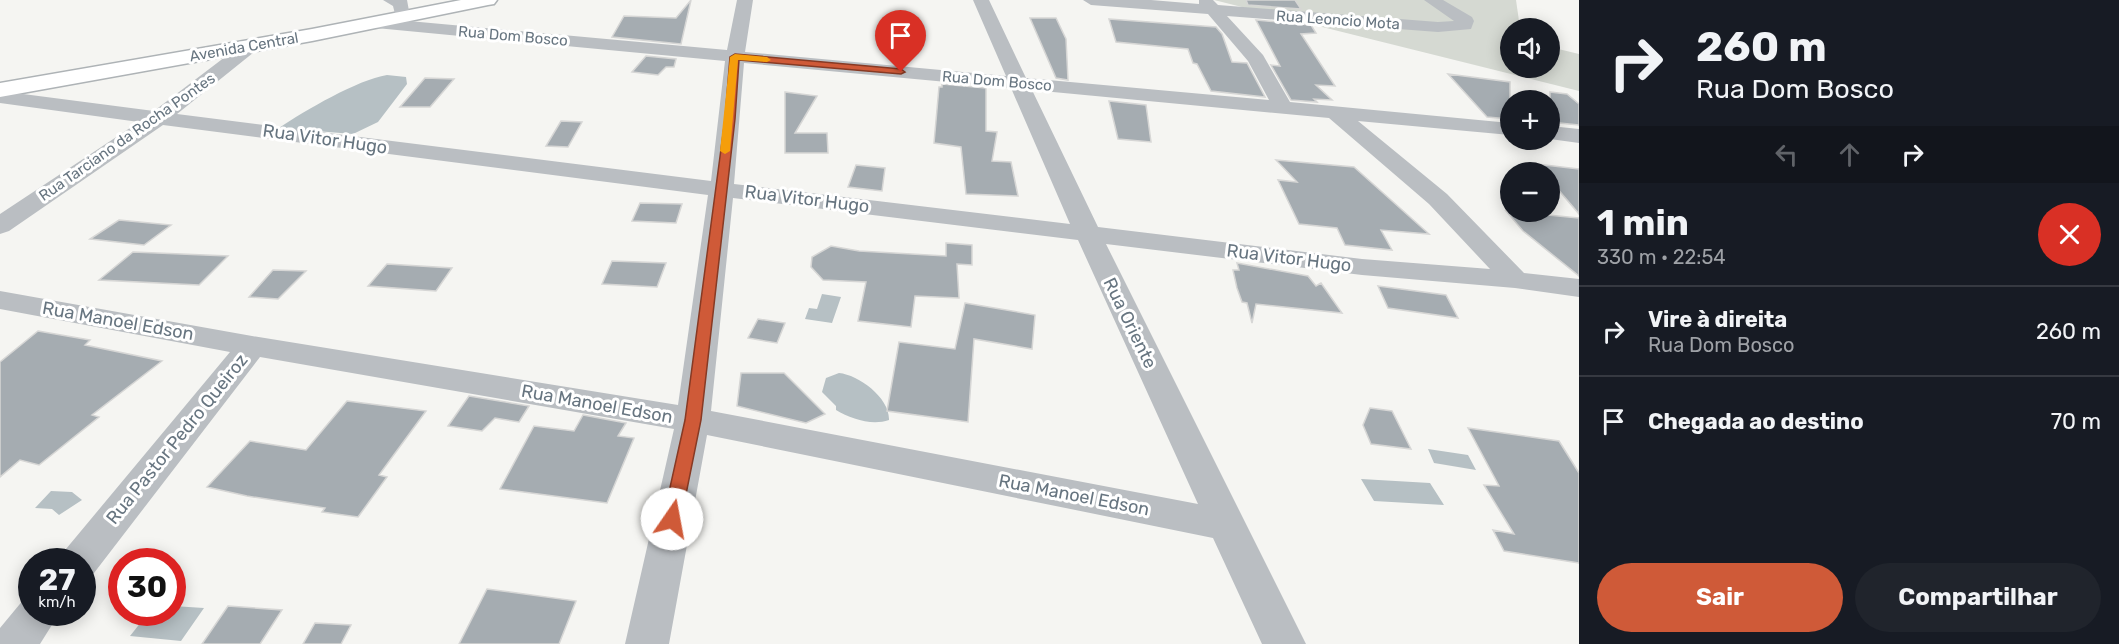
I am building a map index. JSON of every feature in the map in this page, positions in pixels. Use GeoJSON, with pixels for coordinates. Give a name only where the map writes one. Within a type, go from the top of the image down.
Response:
{"type":"FeatureCollection","features":[{"type":"Feature","properties":{"kind":"main road","name":"Avenida Central"},"geometry":{"type":"LineString","coordinates":[[0,83],[396,5],[456,0]]}},
{"type":"Feature","properties":{"kind":"main road","name":"Avenida Central"},"geometry":{"type":"LineString","coordinates":[[0,90],[376,23],[488,0]]}},
{"type":"Feature","properties":{"kind":"street"},"geometry":{"type":"LineString","coordinates":[[647,644],[693,420],[730,119],[735,57],[745,0]]}},
{"type":"Feature","properties":{"kind":"street","name":"Rua Oriente"},"geometry":{"type":"LineString","coordinates":[[981,0],[1088,234],[1284,644]]}},
{"type":"Feature","properties":{"kind":"street","name":"Rua Leoncio Mota"},"geometry":{"type":"LineString","coordinates":[[1092,0],[1209,5],[1438,27],[1465,25],[1466,21],[1461,16],[1432,0]]}},
{"type":"Feature","properties":{"kind":"street"},"geometry":{"type":"LineString","coordinates":[[1209,5],[1256,59],[1282,108]]}},
{"type":"Feature","properties":{"kind":"street","name":"Rua Dom Bosco"},"geometry":{"type":"LineString","coordinates":[[376,23],[1500,128]]}},
{"type":"Feature","properties":{"kind":"street","name":"Rua Tarciano da Rocha Pontes"},"geometry":{"type":"LineString","coordinates":[[0,226],[160,117],[252,45]]}},
{"type":"Feature","properties":{"kind":"street","name":"Rua Vitor Hugo"},"geometry":{"type":"LineString","coordinates":[[0,97],[431,154],[1088,234],[1362,267],[1579,288]]}},
{"type":"Feature","properties":{"kind":"street"},"geometry":{"type":"LineString","coordinates":[[1335,113],[1438,199],[1515,280]]}},
{"type":"Feature","properties":{"kind":"street"},"geometry":{"type":"LineString","coordinates":[[1560,134],[1579,136]]}},
{"type":"Feature","properties":{"kind":"street","name":"Rua Manoel Edson"},"geometry":{"type":"LineString","coordinates":[[0,300],[252,346],[693,420],[1227,525]]}},
{"type":"Feature","properties":{"kind":"street","name":"Rua Pastor Pedro Queiroz"},"geometry":{"type":"LineString","coordinates":[[90,548],[252,346]]}},
{"type":"Feature","properties":{"kind":"street"},"geometry":{"type":"LineString","coordinates":[[14,644],[28,626]]}},
{"type":"Feature","properties":{"kind":"shaded area"},"geometry":{"type":"Polygon","coordinates":[[[1214,0],[1516,0],[1519,18],[1500,18],[1500,71],[1214,0]]]}},
{"type":"Feature","properties":{"kind":"shaded area"},"geometry":{"type":"Polygon","coordinates":[[[1560,49],[1579,54],[1579,91],[1527,78],[1560,78],[1560,49]]]}},
{"type":"Feature","properties":{"kind":"shaded area"},"geometry":{"type":"Polygon","coordinates":[[[387,75],[406,77],[407,84],[378,122],[353,134],[279,128],[347,89],[387,75]]]}},
{"type":"Feature","properties":{"kind":"shaded area"},"geometry":{"type":"Polygon","coordinates":[[[822,294],[841,297],[832,323],[805,319],[809,308],[817,309],[822,294]]]}},
{"type":"Feature","properties":{"kind":"shaded area"},"geometry":{"type":"Polygon","coordinates":[[[839,373],[855,378],[872,389],[884,404],[889,420],[862,421],[836,410],[836,406],[822,392],[826,378],[839,373]]]}},
{"type":"Feature","properties":{"kind":"shaded area"},"geometry":{"type":"Polygon","coordinates":[[[1428,449],[1468,455],[1476,470],[1434,463],[1428,449]]]}},
{"type":"Feature","properties":{"kind":"shaded area"},"geometry":{"type":"Polygon","coordinates":[[[1361,479],[1430,483],[1444,505],[1374,501],[1361,479]]]}},
{"type":"Feature","properties":{"kind":"shaded area"},"geometry":{"type":"Polygon","coordinates":[[[51,491],[72,492],[82,500],[59,515],[52,509],[35,508],[51,491]]]}},
{"type":"Feature","properties":{"kind":"shaded area"},"geometry":{"type":"Polygon","coordinates":[[[186,607],[204,608],[181,641],[130,636],[138,626],[186,626],[186,607]]]}},
{"type":"Feature","properties":{"kind":"building"},"geometry":{"type":"Polygon","coordinates":[[[691,0],[681,44],[612,37],[624,16],[676,18],[691,0]]]}},
{"type":"Feature","properties":{"kind":"building"},"geometry":{"type":"Polygon","coordinates":[[[1246,0],[1295,0],[1301,9],[1248,5],[1246,0]]]}},
{"type":"Feature","properties":{"kind":"building"},"geometry":{"type":"Polygon","coordinates":[[[1030,18],[1056,18],[1066,39],[1068,80],[1056,78],[1030,18]]]}},
{"type":"Feature","properties":{"kind":"building"},"geometry":{"type":"Polygon","coordinates":[[[1109,19],[1216,27],[1222,34],[1232,62],[1247,63],[1265,97],[1211,91],[1197,64],[1193,63],[1188,49],[1116,42],[1109,19]]]}},
{"type":"Feature","properties":{"kind":"building"},"geometry":{"type":"Polygon","coordinates":[[[1256,20],[1311,25],[1316,33],[1301,34],[1335,86],[1316,85],[1332,100],[1314,99],[1317,102],[1291,100],[1271,65],[1280,66],[1256,20]]]}},
{"type":"Feature","properties":{"kind":"building"},"geometry":{"type":"Polygon","coordinates":[[[646,56],[676,59],[674,67],[666,67],[658,75],[632,72],[646,56]]]}},
{"type":"Feature","properties":{"kind":"building"},"geometry":{"type":"Polygon","coordinates":[[[1448,74],[1510,82],[1510,90],[1500,90],[1500,118],[1487,117],[1448,74]]]}},
{"type":"Feature","properties":{"kind":"building"},"geometry":{"type":"Polygon","coordinates":[[[425,78],[454,79],[430,107],[400,107],[425,78]]]}},
{"type":"Feature","properties":{"kind":"building"},"geometry":{"type":"Polygon","coordinates":[[[942,84],[986,88],[986,131],[997,132],[992,161],[1011,162],[1018,196],[966,194],[961,147],[934,143],[939,87],[942,87],[942,84]]]}},
{"type":"Feature","properties":{"kind":"building"},"geometry":{"type":"Polygon","coordinates":[[[785,92],[817,96],[795,133],[827,133],[828,153],[785,153],[785,92]]]}},
{"type":"Feature","properties":{"kind":"building"},"geometry":{"type":"Polygon","coordinates":[[[1560,93],[1567,94],[1579,104],[1579,125],[1560,123],[1560,93]]]}},
{"type":"Feature","properties":{"kind":"building"},"geometry":{"type":"Polygon","coordinates":[[[1109,101],[1146,105],[1151,142],[1118,139],[1109,101]]]}},
{"type":"Feature","properties":{"kind":"building"},"geometry":{"type":"Polygon","coordinates":[[[561,121],[582,122],[568,147],[546,146],[561,121]]]}},
{"type":"Feature","properties":{"kind":"building"},"geometry":{"type":"Polygon","coordinates":[[[1276,160],[1354,167],[1429,234],[1381,230],[1392,250],[1345,245],[1337,228],[1299,224],[1278,180],[1297,182],[1276,160]]]}},
{"type":"Feature","properties":{"kind":"building"},"geometry":{"type":"Polygon","coordinates":[[[856,165],[885,168],[882,191],[848,187],[856,165]]]}},
{"type":"Feature","properties":{"kind":"building"},"geometry":{"type":"Polygon","coordinates":[[[1560,167],[1579,169],[1579,214],[1560,192],[1560,167]]]}},
{"type":"Feature","properties":{"kind":"building"},"geometry":{"type":"Polygon","coordinates":[[[640,203],[682,204],[676,223],[632,221],[640,203]]]}},
{"type":"Feature","properties":{"kind":"building"},"geometry":{"type":"Polygon","coordinates":[[[1560,216],[1579,218],[1579,276],[1523,231],[1515,222],[1560,222],[1560,216]]]}},
{"type":"Feature","properties":{"kind":"building"},"geometry":{"type":"Polygon","coordinates":[[[119,220],[171,225],[144,245],[90,239],[119,220]]]}},
{"type":"Feature","properties":{"kind":"building"},"geometry":{"type":"Polygon","coordinates":[[[946,243],[972,245],[972,265],[957,264],[959,298],[915,296],[911,327],[858,321],[866,282],[823,280],[811,267],[812,257],[831,246],[859,251],[946,256],[946,243]]]}},
{"type":"Feature","properties":{"kind":"building"},"geometry":{"type":"Polygon","coordinates":[[[133,252],[228,256],[199,285],[99,280],[133,252]]]}},
{"type":"Feature","properties":{"kind":"building"},"geometry":{"type":"Polygon","coordinates":[[[612,261],[666,263],[657,287],[602,284],[612,261]]]}},
{"type":"Feature","properties":{"kind":"building"},"geometry":{"type":"Polygon","coordinates":[[[1237,263],[1308,276],[1316,286],[1321,283],[1342,313],[1256,304],[1252,323],[1247,303],[1242,302],[1237,288],[1233,270],[1239,270],[1237,263]]]}},
{"type":"Feature","properties":{"kind":"building"},"geometry":{"type":"Polygon","coordinates":[[[387,264],[452,268],[436,291],[368,286],[387,264]]]}},
{"type":"Feature","properties":{"kind":"building"},"geometry":{"type":"Polygon","coordinates":[[[273,270],[306,271],[278,299],[249,297],[273,270]]]}},
{"type":"Feature","properties":{"kind":"building"},"geometry":{"type":"Polygon","coordinates":[[[1378,286],[1446,295],[1458,318],[1388,308],[1378,286]]]}},
{"type":"Feature","properties":{"kind":"building"},"geometry":{"type":"Polygon","coordinates":[[[965,303],[1035,315],[1032,349],[974,339],[968,422],[887,411],[899,342],[955,349],[965,303]]]}},
{"type":"Feature","properties":{"kind":"building"},"geometry":{"type":"Polygon","coordinates":[[[758,319],[785,323],[777,343],[748,338],[758,319]]]}},
{"type":"Feature","properties":{"kind":"building"},"geometry":{"type":"Polygon","coordinates":[[[38,331],[90,340],[85,345],[162,361],[92,415],[99,417],[39,465],[20,460],[0,477],[0,362],[38,331]]]}},
{"type":"Feature","properties":{"kind":"building"},"geometry":{"type":"Polygon","coordinates":[[[741,373],[784,373],[825,414],[806,423],[737,406],[741,373]]]}},
{"type":"Feature","properties":{"kind":"building"},"geometry":{"type":"Polygon","coordinates":[[[469,396],[529,406],[519,422],[495,418],[482,431],[448,426],[469,396]]]}},
{"type":"Feature","properties":{"kind":"building"},"geometry":{"type":"Polygon","coordinates":[[[347,401],[426,411],[379,475],[387,477],[358,517],[322,512],[325,508],[247,496],[207,487],[250,441],[306,450],[347,401]]]}},
{"type":"Feature","properties":{"kind":"building"},"geometry":{"type":"Polygon","coordinates":[[[1370,408],[1392,411],[1411,449],[1371,444],[1363,425],[1370,408]]]}},
{"type":"Feature","properties":{"kind":"building"},"geometry":{"type":"Polygon","coordinates":[[[583,415],[626,423],[618,436],[634,438],[607,503],[500,489],[534,426],[574,431],[583,415]]]}},
{"type":"Feature","properties":{"kind":"building"},"geometry":{"type":"Polygon","coordinates":[[[1468,428],[1559,441],[1579,473],[1579,563],[1504,551],[1493,530],[1514,534],[1484,485],[1499,486],[1468,428]]]}},
{"type":"Feature","properties":{"kind":"building"},"geometry":{"type":"Polygon","coordinates":[[[487,589],[576,601],[559,644],[459,644],[487,589]]]}},
{"type":"Feature","properties":{"kind":"building"},"geometry":{"type":"Polygon","coordinates":[[[228,606],[282,610],[260,644],[202,644],[228,606]]]}},
{"type":"Feature","properties":{"kind":"building"},"geometry":{"type":"Polygon","coordinates":[[[315,623],[351,625],[341,644],[303,644],[315,623]]]}},
{"type":"Feature","properties":{"kind":"slow traffic"},"geometry":{"type":"LineString","coordinates":[[725,151],[735,57],[767,60]]}},
{"type":"Feature","properties":{"kind":"route"},"geometry":{"type":"LineString","coordinates":[[672,519],[693,420],[730,119],[735,57],[901,72]]}}]}
